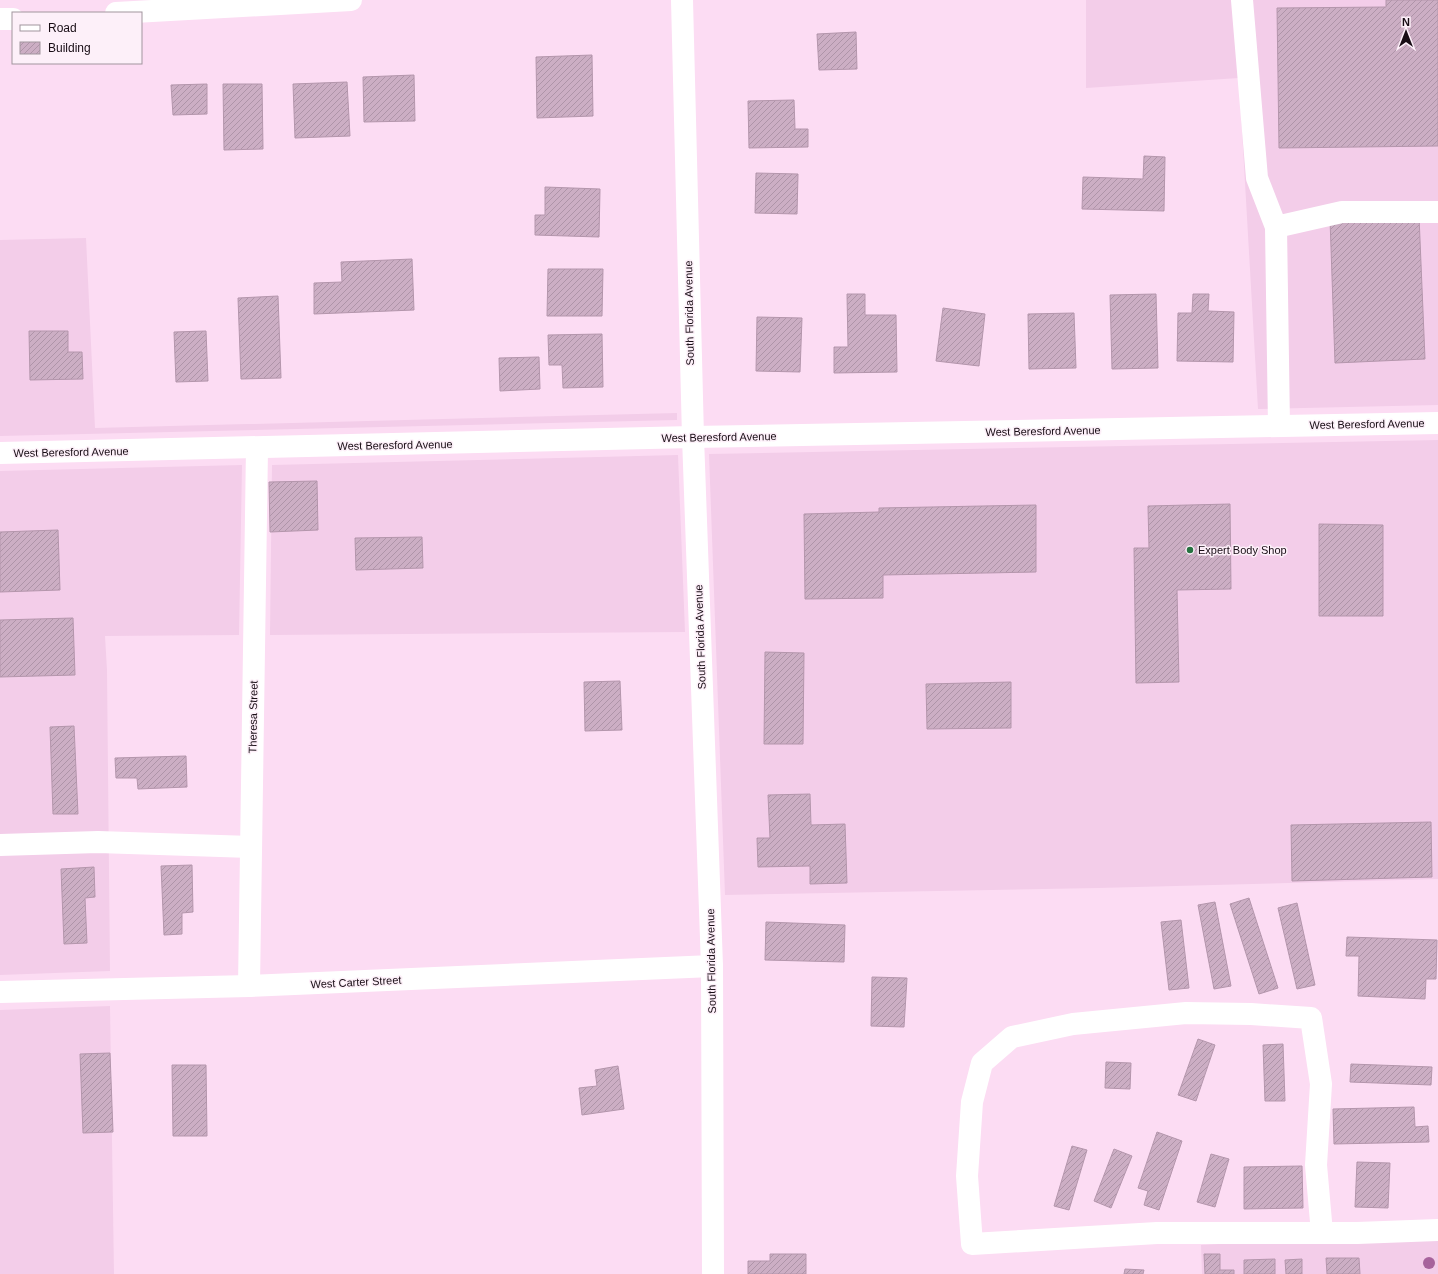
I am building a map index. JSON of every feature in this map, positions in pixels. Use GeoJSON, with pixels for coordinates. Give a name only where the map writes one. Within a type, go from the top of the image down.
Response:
{"type":"FeatureCollection","features":[{"type":"Feature","properties":{"kind":"street"},"geometry":{"type":"LineString","coordinates":[[134,12],[351,0]]}},
{"type":"Feature","properties":{"kind":"street","name":"South Florida Avenue"},"geometry":{"type":"LineString","coordinates":[[682,0],[693,437],[712,966],[713,1274]]}},
{"type":"Feature","properties":{"kind":"street"},"geometry":{"type":"LineString","coordinates":[[1242,0],[1257,178],[1276,227],[1279,426]]}},
{"type":"Feature","properties":{"kind":"street"},"geometry":{"type":"LineString","coordinates":[[0,19],[12,19]]}},
{"type":"Feature","properties":{"kind":"street"},"geometry":{"type":"LineString","coordinates":[[1276,227],[1342,212],[1438,212]]}},
{"type":"Feature","properties":{"kind":"street","name":"West Beresford Avenue"},"geometry":{"type":"LineString","coordinates":[[0,454],[693,437],[1438,422]]}},
{"type":"Feature","properties":{"kind":"street","name":"Theresa Street"},"geometry":{"type":"LineString","coordinates":[[249,986],[257,448]]}},
{"type":"Feature","properties":{"kind":"street"},"geometry":{"type":"LineString","coordinates":[[0,845],[98,842],[251,847]]}},
{"type":"Feature","properties":{"kind":"street","name":"West Carter Street"},"geometry":{"type":"LineString","coordinates":[[0,992],[249,986],[712,966]]}},
{"type":"Feature","properties":{"kind":"street"},"geometry":{"type":"LineString","coordinates":[[1322,1233],[1316,1165],[1321,1084],[1311,1018],[1251,1014],[1186,1013],[1073,1024],[1012,1037],[982,1063],[972,1102],[967,1176],[972,1244],[1157,1233],[1322,1233],[1438,1230]]}},
{"type":"Feature","properties":{"kind":"shaded area"},"geometry":{"type":"Polygon","coordinates":[[[1086,0],[1438,0],[1438,405],[1258,409],[1239,78],[1086,88],[1086,0]]]}},
{"type":"Feature","properties":{"kind":"shaded area"},"geometry":{"type":"Polygon","coordinates":[[[86,238],[95,428],[677,413],[677,420],[0,436],[0,240],[86,238]]]}},
{"type":"Feature","properties":{"kind":"shaded area"},"geometry":{"type":"Polygon","coordinates":[[[1438,440],[1438,879],[1098,888],[725,895],[709,454],[1438,440]]]}},
{"type":"Feature","properties":{"kind":"shaded area"},"geometry":{"type":"Polygon","coordinates":[[[678,455],[685,632],[270,635],[272,465],[678,455]]]}},
{"type":"Feature","properties":{"kind":"shaded area"},"geometry":{"type":"Polygon","coordinates":[[[242,465],[239,635],[105,636],[107,670],[110,971],[0,975],[0,471],[242,465]]]}},
{"type":"Feature","properties":{"kind":"shaded area"},"geometry":{"type":"Polygon","coordinates":[[[110,1006],[114,1274],[0,1274],[0,1010],[110,1006]]]}},
{"type":"Feature","properties":{"kind":"shaded area"},"geometry":{"type":"Polygon","coordinates":[[[1438,1232],[1438,1274],[1202,1274],[1201,1245],[1438,1232]]]}},
{"type":"Feature","properties":{"kind":"building"},"geometry":{"type":"Polygon","coordinates":[[[1386,0],[1438,0],[1438,146],[1279,148],[1277,8],[1386,7],[1386,0]]]}},
{"type":"Feature","properties":{"kind":"building"},"geometry":{"type":"Polygon","coordinates":[[[856,32],[857,69],[819,70],[817,34],[856,32]]]}},
{"type":"Feature","properties":{"kind":"building"},"geometry":{"type":"Polygon","coordinates":[[[592,55],[593,116],[537,118],[536,57],[592,55]]]}},
{"type":"Feature","properties":{"kind":"building"},"geometry":{"type":"Polygon","coordinates":[[[414,75],[415,121],[364,122],[363,77],[414,75]]]}},
{"type":"Feature","properties":{"kind":"building"},"geometry":{"type":"Polygon","coordinates":[[[347,82],[350,136],[295,138],[293,84],[347,82]]]}},
{"type":"Feature","properties":{"kind":"building"},"geometry":{"type":"Polygon","coordinates":[[[207,84],[207,114],[173,115],[171,85],[207,84]]]}},
{"type":"Feature","properties":{"kind":"building"},"geometry":{"type":"Polygon","coordinates":[[[223,84],[262,84],[263,149],[224,150],[223,84]]]}},
{"type":"Feature","properties":{"kind":"building"},"geometry":{"type":"Polygon","coordinates":[[[794,100],[795,129],[808,129],[808,147],[749,148],[748,101],[794,100]]]}},
{"type":"Feature","properties":{"kind":"building"},"geometry":{"type":"Polygon","coordinates":[[[1144,156],[1165,157],[1164,211],[1082,209],[1083,177],[1143,179],[1144,156]]]}},
{"type":"Feature","properties":{"kind":"building"},"geometry":{"type":"Polygon","coordinates":[[[756,173],[798,174],[797,214],[755,213],[756,173]]]}},
{"type":"Feature","properties":{"kind":"building"},"geometry":{"type":"Polygon","coordinates":[[[545,187],[600,189],[599,237],[535,235],[535,215],[545,215],[545,187]]]}},
{"type":"Feature","properties":{"kind":"building"},"geometry":{"type":"Polygon","coordinates":[[[1419,216],[1425,359],[1335,363],[1330,219],[1419,216]]]}},
{"type":"Feature","properties":{"kind":"building"},"geometry":{"type":"Polygon","coordinates":[[[412,259],[414,310],[314,314],[314,283],[342,282],[341,262],[412,259]]]}},
{"type":"Feature","properties":{"kind":"building"},"geometry":{"type":"Polygon","coordinates":[[[548,269],[603,269],[602,316],[547,316],[548,269]]]}},
{"type":"Feature","properties":{"kind":"building"},"geometry":{"type":"Polygon","coordinates":[[[847,294],[865,294],[865,315],[896,315],[897,372],[834,373],[834,347],[848,347],[847,294]]]}},
{"type":"Feature","properties":{"kind":"building"},"geometry":{"type":"Polygon","coordinates":[[[1156,294],[1158,368],[1112,369],[1110,295],[1156,294]]]}},
{"type":"Feature","properties":{"kind":"building"},"geometry":{"type":"Polygon","coordinates":[[[1193,294],[1209,294],[1208,311],[1234,312],[1233,362],[1177,361],[1178,313],[1192,313],[1193,294]]]}},
{"type":"Feature","properties":{"kind":"building"},"geometry":{"type":"Polygon","coordinates":[[[278,296],[281,378],[241,379],[238,298],[278,296]]]}},
{"type":"Feature","properties":{"kind":"building"},"geometry":{"type":"Polygon","coordinates":[[[943,308],[985,314],[979,366],[936,361],[943,308]]]}},
{"type":"Feature","properties":{"kind":"building"},"geometry":{"type":"Polygon","coordinates":[[[1074,313],[1076,368],[1029,369],[1028,314],[1074,313]]]}},
{"type":"Feature","properties":{"kind":"building"},"geometry":{"type":"Polygon","coordinates":[[[757,317],[802,318],[800,372],[756,371],[757,317]]]}},
{"type":"Feature","properties":{"kind":"building"},"geometry":{"type":"Polygon","coordinates":[[[29,331],[68,331],[68,352],[82,352],[83,379],[30,380],[29,331]]]}},
{"type":"Feature","properties":{"kind":"building"},"geometry":{"type":"Polygon","coordinates":[[[206,331],[208,381],[176,382],[174,332],[206,331]]]}},
{"type":"Feature","properties":{"kind":"building"},"geometry":{"type":"Polygon","coordinates":[[[602,334],[603,387],[563,388],[562,365],[549,365],[548,335],[602,334]]]}},
{"type":"Feature","properties":{"kind":"building"},"geometry":{"type":"Polygon","coordinates":[[[539,357],[540,389],[500,391],[499,358],[539,357]]]}},
{"type":"Feature","properties":{"kind":"building"},"geometry":{"type":"Polygon","coordinates":[[[317,481],[318,530],[270,532],[269,482],[317,481]]]}},
{"type":"Feature","properties":{"kind":"building"},"geometry":{"type":"Polygon","coordinates":[[[1230,504],[1231,589],[1177,590],[1179,682],[1136,683],[1134,548],[1149,548],[1148,506],[1230,504]]]}},
{"type":"Feature","properties":{"kind":"building"},"geometry":{"type":"Polygon","coordinates":[[[1036,505],[1036,572],[883,575],[883,598],[805,599],[804,514],[879,512],[879,508],[1036,505]]]}},
{"type":"Feature","properties":{"kind":"building"},"geometry":{"type":"Polygon","coordinates":[[[1319,524],[1383,525],[1383,616],[1319,616],[1319,524]]]}},
{"type":"Feature","properties":{"kind":"building"},"geometry":{"type":"Polygon","coordinates":[[[58,530],[60,590],[0,592],[0,532],[58,530]]]}},
{"type":"Feature","properties":{"kind":"building"},"geometry":{"type":"Polygon","coordinates":[[[422,537],[423,568],[356,570],[355,538],[422,537]]]}},
{"type":"Feature","properties":{"kind":"building"},"geometry":{"type":"Polygon","coordinates":[[[73,618],[75,675],[0,677],[0,620],[73,618]]]}},
{"type":"Feature","properties":{"kind":"building"},"geometry":{"type":"Polygon","coordinates":[[[765,652],[804,653],[803,744],[764,744],[765,652]]]}},
{"type":"Feature","properties":{"kind":"building"},"geometry":{"type":"Polygon","coordinates":[[[620,681],[622,730],[585,731],[584,682],[620,681]]]}},
{"type":"Feature","properties":{"kind":"building"},"geometry":{"type":"Polygon","coordinates":[[[1011,682],[1011,728],[927,729],[926,684],[1011,682]]]}},
{"type":"Feature","properties":{"kind":"building"},"geometry":{"type":"Polygon","coordinates":[[[74,726],[78,814],[53,814],[50,727],[74,726]]]}},
{"type":"Feature","properties":{"kind":"building"},"geometry":{"type":"Polygon","coordinates":[[[186,756],[187,787],[138,789],[137,778],[116,778],[115,758],[186,756]]]}},
{"type":"Feature","properties":{"kind":"building"},"geometry":{"type":"Polygon","coordinates":[[[810,794],[811,825],[845,824],[847,883],[810,884],[810,866],[758,867],[757,838],[770,838],[768,795],[810,794]]]}},
{"type":"Feature","properties":{"kind":"building"},"geometry":{"type":"Polygon","coordinates":[[[1431,822],[1432,877],[1292,881],[1291,825],[1431,822]]]}},
{"type":"Feature","properties":{"kind":"building"},"geometry":{"type":"Polygon","coordinates":[[[192,865],[193,912],[182,913],[182,934],[164,935],[161,866],[192,865]]]}},
{"type":"Feature","properties":{"kind":"building"},"geometry":{"type":"Polygon","coordinates":[[[94,867],[95,897],[85,898],[87,943],[64,944],[61,869],[94,867]]]}},
{"type":"Feature","properties":{"kind":"building"},"geometry":{"type":"Polygon","coordinates":[[[1249,898],[1278,988],[1259,994],[1230,904],[1249,898]]]}},
{"type":"Feature","properties":{"kind":"building"},"geometry":{"type":"Polygon","coordinates":[[[1215,902],[1231,986],[1214,989],[1198,905],[1215,902]]]}},
{"type":"Feature","properties":{"kind":"building"},"geometry":{"type":"Polygon","coordinates":[[[1297,903],[1315,985],[1297,989],[1278,908],[1297,903]]]}},
{"type":"Feature","properties":{"kind":"building"},"geometry":{"type":"Polygon","coordinates":[[[1181,920],[1189,988],[1169,990],[1161,922],[1181,920]]]}},
{"type":"Feature","properties":{"kind":"building"},"geometry":{"type":"Polygon","coordinates":[[[766,922],[845,925],[844,962],[765,960],[766,922]]]}},
{"type":"Feature","properties":{"kind":"building"},"geometry":{"type":"Polygon","coordinates":[[[1347,937],[1437,940],[1436,979],[1426,979],[1425,999],[1358,996],[1359,956],[1346,956],[1347,937]]]}},
{"type":"Feature","properties":{"kind":"building"},"geometry":{"type":"Polygon","coordinates":[[[872,977],[907,978],[904,1027],[871,1026],[872,977]]]}},
{"type":"Feature","properties":{"kind":"building"},"geometry":{"type":"Polygon","coordinates":[[[1198,1039],[1215,1045],[1196,1101],[1178,1095],[1198,1039]]]}},
{"type":"Feature","properties":{"kind":"building"},"geometry":{"type":"Polygon","coordinates":[[[1283,1044],[1285,1101],[1265,1101],[1263,1045],[1283,1044]]]}},
{"type":"Feature","properties":{"kind":"building"},"geometry":{"type":"Polygon","coordinates":[[[110,1053],[113,1132],[83,1133],[80,1054],[110,1053]]]}},
{"type":"Feature","properties":{"kind":"building"},"geometry":{"type":"Polygon","coordinates":[[[1106,1062],[1131,1063],[1130,1089],[1105,1088],[1106,1062]]]}},
{"type":"Feature","properties":{"kind":"building"},"geometry":{"type":"Polygon","coordinates":[[[1351,1064],[1432,1067],[1431,1085],[1350,1082],[1351,1064]]]}},
{"type":"Feature","properties":{"kind":"building"},"geometry":{"type":"Polygon","coordinates":[[[172,1065],[206,1065],[207,1136],[173,1136],[172,1065]]]}},
{"type":"Feature","properties":{"kind":"building"},"geometry":{"type":"Polygon","coordinates":[[[618,1066],[624,1109],[582,1115],[579,1088],[597,1086],[595,1070],[618,1066]]]}},
{"type":"Feature","properties":{"kind":"building"},"geometry":{"type":"Polygon","coordinates":[[[1414,1107],[1415,1127],[1428,1126],[1429,1142],[1334,1144],[1333,1109],[1414,1107]]]}},
{"type":"Feature","properties":{"kind":"building"},"geometry":{"type":"Polygon","coordinates":[[[1157,1132],[1182,1141],[1159,1210],[1144,1205],[1148,1191],[1138,1188],[1157,1132]]]}},
{"type":"Feature","properties":{"kind":"building"},"geometry":{"type":"Polygon","coordinates":[[[1072,1146],[1087,1150],[1069,1210],[1054,1206],[1072,1146]]]}},
{"type":"Feature","properties":{"kind":"building"},"geometry":{"type":"Polygon","coordinates":[[[1114,1149],[1132,1156],[1111,1208],[1094,1201],[1114,1149]]]}},
{"type":"Feature","properties":{"kind":"building"},"geometry":{"type":"Polygon","coordinates":[[[1211,1154],[1229,1159],[1215,1207],[1197,1202],[1211,1154]]]}},
{"type":"Feature","properties":{"kind":"building"},"geometry":{"type":"Polygon","coordinates":[[[1357,1162],[1390,1163],[1388,1208],[1355,1207],[1357,1162]]]}},
{"type":"Feature","properties":{"kind":"building"},"geometry":{"type":"Polygon","coordinates":[[[1302,1166],[1303,1208],[1244,1209],[1244,1167],[1302,1166]]]}},
{"type":"Feature","properties":{"kind":"building"},"geometry":{"type":"Polygon","coordinates":[[[770,1254],[806,1254],[806,1274],[748,1274],[748,1261],[770,1261],[770,1254]]]}},
{"type":"Feature","properties":{"kind":"building"},"geometry":{"type":"Polygon","coordinates":[[[1204,1254],[1220,1254],[1220,1270],[1234,1270],[1234,1274],[1205,1274],[1204,1254]]]}},
{"type":"Feature","properties":{"kind":"building"},"geometry":{"type":"Polygon","coordinates":[[[1326,1258],[1359,1258],[1360,1274],[1327,1274],[1326,1258]]]}},
{"type":"Feature","properties":{"kind":"building"},"geometry":{"type":"Polygon","coordinates":[[[1275,1259],[1275,1274],[1244,1274],[1244,1260],[1275,1259]]]}},
{"type":"Feature","properties":{"kind":"building"},"geometry":{"type":"Polygon","coordinates":[[[1302,1259],[1302,1274],[1286,1274],[1285,1260],[1302,1259]]]}},
{"type":"Feature","properties":{"kind":"building"},"geometry":{"type":"Polygon","coordinates":[[[1125,1269],[1144,1270],[1143,1274],[1124,1274],[1125,1269]]]}},
{"type":"Feature","properties":{"kind":"place","name":"Expert Body Shop"},"geometry":{"type":"Point","coordinates":[1190,550]}}]}
